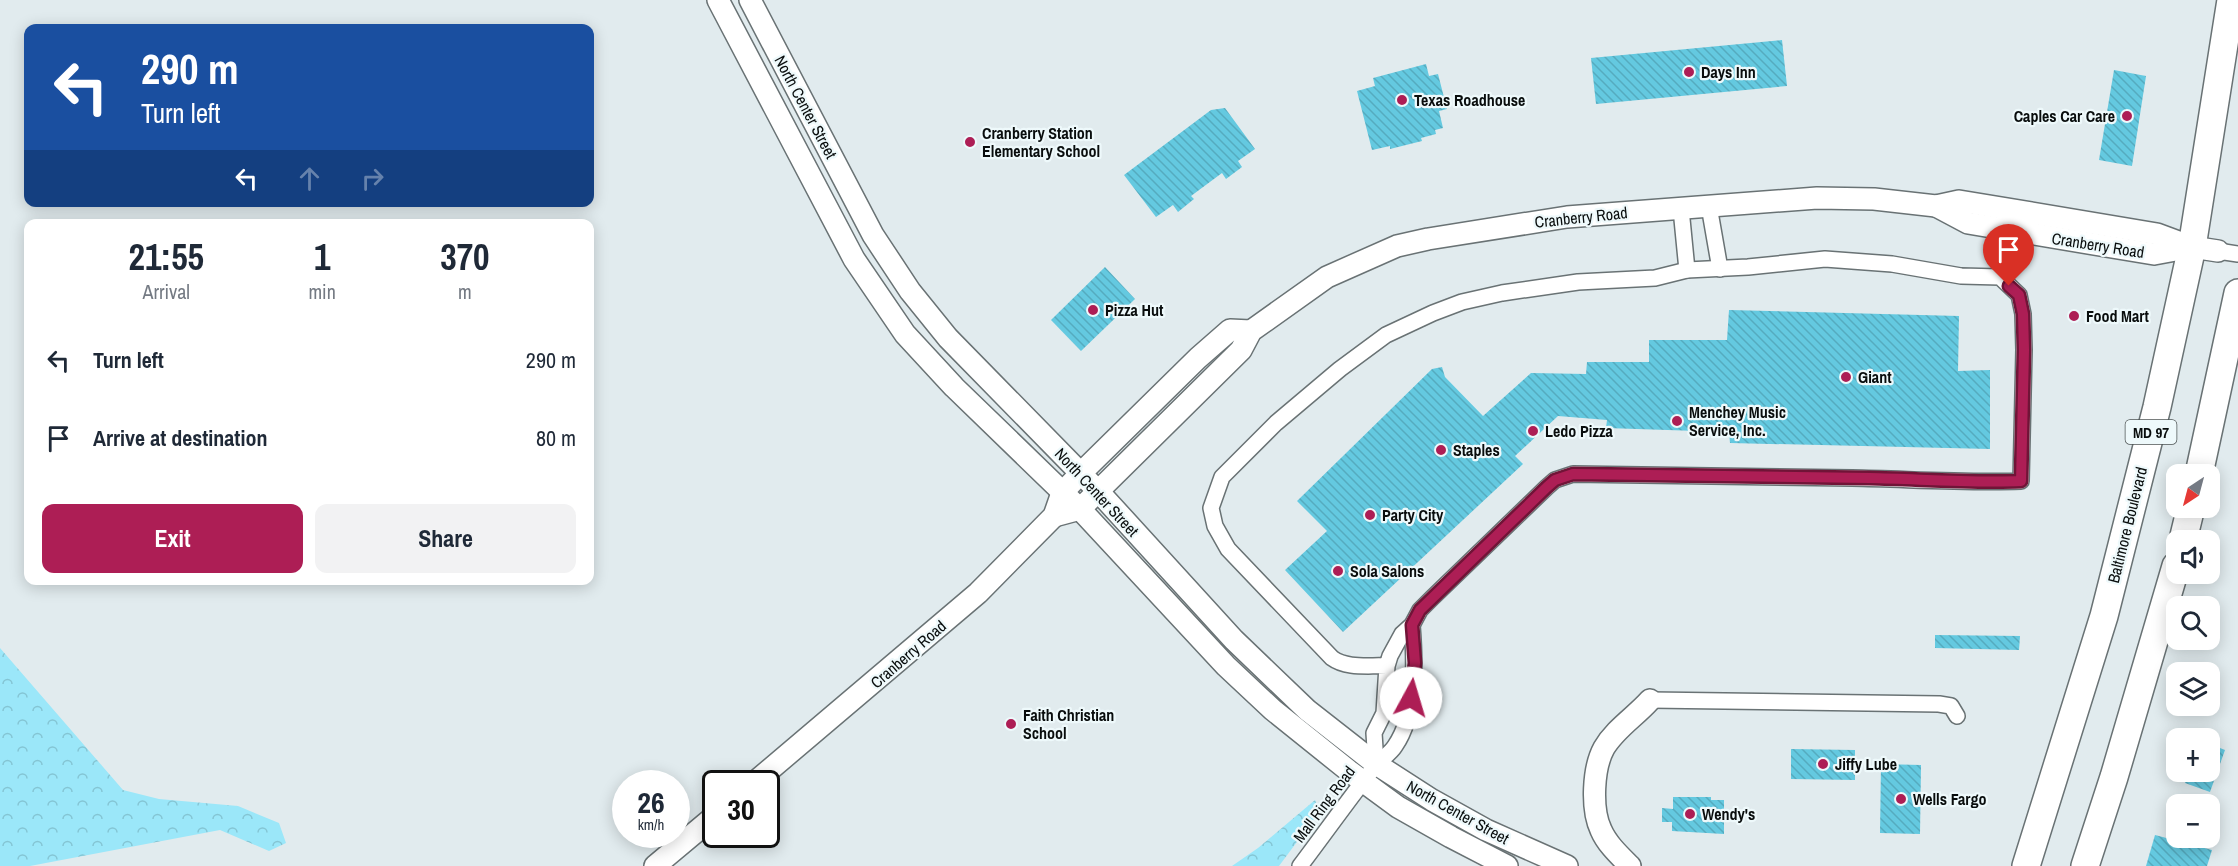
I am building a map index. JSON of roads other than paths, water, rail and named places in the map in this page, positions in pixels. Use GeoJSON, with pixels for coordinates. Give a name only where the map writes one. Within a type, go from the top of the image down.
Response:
{"type":"FeatureCollection","features":[{"type":"Feature","properties":{"kind":"highway","name":"Baltimore Boulevard"},"geometry":{"type":"LineString","coordinates":[[2026,866],[2104,616],[2154,419],[2216,250],[2231,0]]}},
{"type":"Feature","properties":{"kind":"highway"},"geometry":{"type":"LineString","coordinates":[[2201,464],[2238,293]]}},
{"type":"Feature","properties":{"kind":"highway"},"geometry":{"type":"LineString","coordinates":[[2085,866],[2121,754],[2171,584]]}},
{"type":"Feature","properties":{"kind":"street","name":"North Center Street"},"geometry":{"type":"LineString","coordinates":[[718,0],[854,259],[905,334],[954,387],[1080,509],[1226,666],[1298,731],[1407,812],[1507,866]]}},
{"type":"Feature","properties":{"kind":"street","name":"North Center Street"},"geometry":{"type":"LineString","coordinates":[[750,0],[873,234],[910,291],[948,338],[1098,491],[1234,640],[1307,710],[1376,764],[1468,821],[1567,866]]}},
{"type":"Feature","properties":{"kind":"street","name":"Cranberry Road"},"geometry":{"type":"LineString","coordinates":[[1054,516],[1080,509],[1241,350],[1251,331],[1327,277],[1396,246],[1459,233],[1567,217],[1817,198],[1874,199],[1936,206],[1959,201],[2157,234],[2216,250]]}},
{"type":"Feature","properties":{"kind":"street"},"geometry":{"type":"LineString","coordinates":[[1709,206],[1720,269]]}},
{"type":"Feature","properties":{"kind":"street"},"geometry":{"type":"LineString","coordinates":[[1681,208],[1687,270]]}},
{"type":"Feature","properties":{"kind":"street"},"geometry":{"type":"LineString","coordinates":[[1376,764],[1374,733],[1384,713],[1387,666],[1402,634],[1412,625],[1420,610],[1432,598],[1547,487],[1563,476],[1573,474],[1878,478],[1973,483],[2021,481],[2024,350],[2023,314],[2019,295],[2000,277],[1961,276],[1892,264],[1825,259],[1687,270],[1655,278],[1578,282],[1502,293],[1462,302],[1432,313],[1386,335],[1340,369],[1276,423],[1222,477],[1211,508],[1220,537],[1228,549],[1340,663],[1387,666]]}},
{"type":"Feature","properties":{"kind":"street","name":"Cranberry Road"},"geometry":{"type":"LineString","coordinates":[[769,770],[978,593],[1054,516],[1062,493],[1080,473],[1198,358],[1230,330],[1251,331]]}},
{"type":"Feature","properties":{"kind":"street","name":"Mall Ring Road"},"geometry":{"type":"LineString","coordinates":[[1300,866],[1376,764],[1395,747],[1407,714],[1415,663],[1412,625]]}},
{"type":"Feature","properties":{"kind":"street"},"geometry":{"type":"LineString","coordinates":[[1630,866],[1613,849],[1600,829],[1595,772],[1604,747],[1650,700],[1939,704],[1951,706],[1957,716]]}},
{"type":"Feature","properties":{"kind":"street"},"geometry":{"type":"LineString","coordinates":[[655,866],[702,827]]}},
{"type":"Feature","properties":{"kind":"place","name":"Days Inn"},"geometry":{"type":"Point","coordinates":[1689,72]}},
{"type":"Feature","properties":{"kind":"place","name":"Texas Roadhouse"},"geometry":{"type":"Point","coordinates":[1402,100]}},
{"type":"Feature","properties":{"kind":"place","name":"Caples Car Care"},"geometry":{"type":"Point","coordinates":[2127,116]}},
{"type":"Feature","properties":{"kind":"place","name":"Cranberry Station Elementary School"},"geometry":{"type":"Point","coordinates":[970,142]}},
{"type":"Feature","properties":{"kind":"place","name":"Pizza Hut"},"geometry":{"type":"Point","coordinates":[1093,310]}},
{"type":"Feature","properties":{"kind":"place","name":"Food Mart"},"geometry":{"type":"Point","coordinates":[2074,316]}},
{"type":"Feature","properties":{"kind":"place","name":"Giant"},"geometry":{"type":"Point","coordinates":[1846,377]}},
{"type":"Feature","properties":{"kind":"place","name":"Menchey Music Service, Inc."},"geometry":{"type":"Point","coordinates":[1677,421]}},
{"type":"Feature","properties":{"kind":"place","name":"Ledo Pizza"},"geometry":{"type":"Point","coordinates":[1533,431]}},
{"type":"Feature","properties":{"kind":"place","name":"Staples"},"geometry":{"type":"Point","coordinates":[1441,450]}},
{"type":"Feature","properties":{"kind":"place","name":"Party City"},"geometry":{"type":"Point","coordinates":[1370,515]}},
{"type":"Feature","properties":{"kind":"place","name":"Sola Salons"},"geometry":{"type":"Point","coordinates":[1338,571]}},
{"type":"Feature","properties":{"kind":"place","name":"Faith Christian School"},"geometry":{"type":"Point","coordinates":[1011,724]}},
{"type":"Feature","properties":{"kind":"place","name":"Jiffy Lube"},"geometry":{"type":"Point","coordinates":[1823,764]}},
{"type":"Feature","properties":{"kind":"place","name":"Wells Fargo"},"geometry":{"type":"Point","coordinates":[1901,799]}},
{"type":"Feature","properties":{"kind":"place","name":"Wendy's"},"geometry":{"type":"Point","coordinates":[1690,814]}}]}
